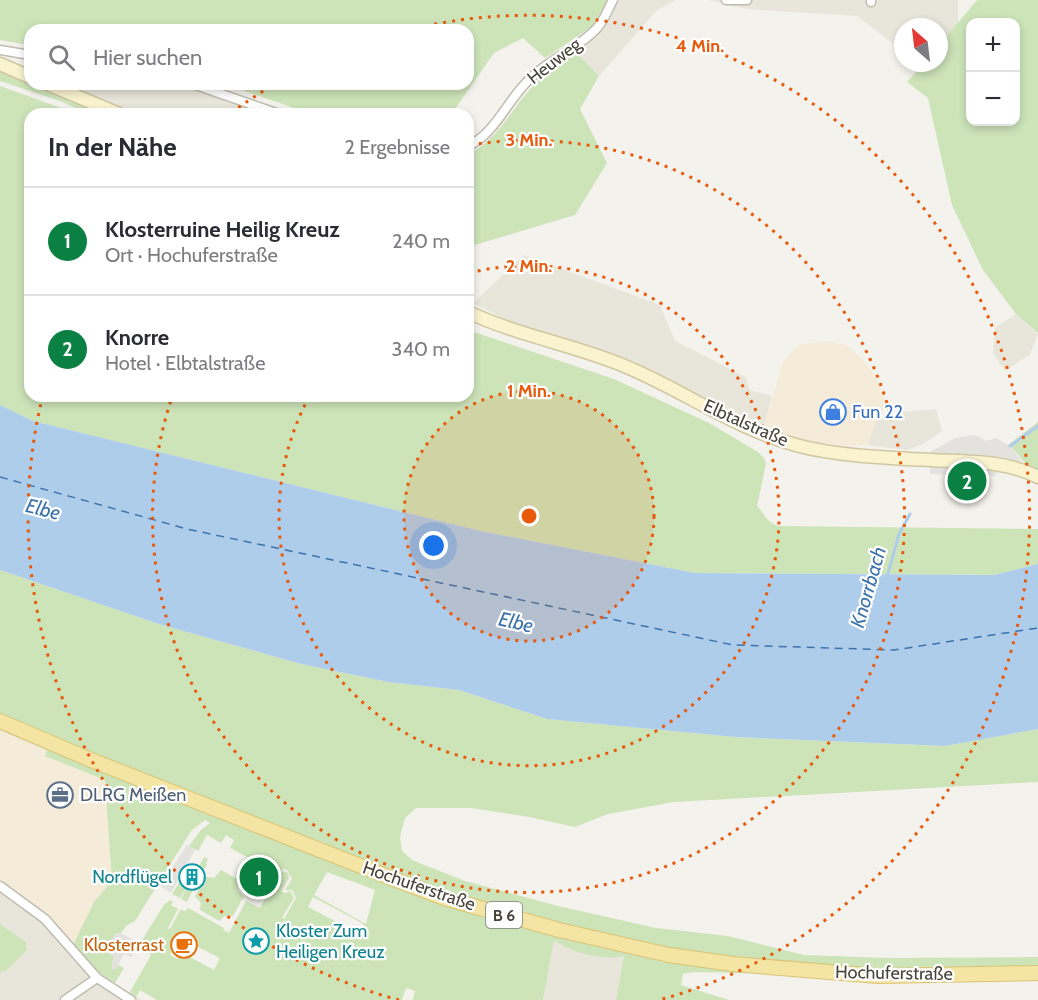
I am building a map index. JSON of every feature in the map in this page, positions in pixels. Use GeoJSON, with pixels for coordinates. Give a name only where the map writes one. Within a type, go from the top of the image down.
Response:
{"type":"FeatureCollection","features":[{"type":"Feature","properties":{"kind":"main road","name":"Hochuferstraße"},"geometry":{"type":"LineString","coordinates":[[0,721],[92,760],[444,898],[559,930],[669,955],[733,964],[878,976],[1038,973]]}},
{"type":"Feature","properties":{"kind":"street","name":"Heuweg"},"geometry":{"type":"LineString","coordinates":[[474,143],[495,123],[526,82],[545,65],[570,50],[597,28],[613,0]]}},
{"type":"Feature","properties":{"kind":"street"},"geometry":{"type":"LineString","coordinates":[[726,0],[747,0]]}},
{"type":"Feature","properties":{"kind":"street"},"geometry":{"type":"LineString","coordinates":[[0,50],[24,54]]}},
{"type":"Feature","properties":{"kind":"street"},"geometry":{"type":"LineString","coordinates":[[0,64],[24,74]]}},
{"type":"Feature","properties":{"kind":"street"},"geometry":{"type":"LineString","coordinates":[[62,90],[105,108]]}},
{"type":"Feature","properties":{"kind":"street"},"geometry":{"type":"LineString","coordinates":[[210,90],[262,108]]}},
{"type":"Feature","properties":{"kind":"street","name":"Elbtalstraße"},"geometry":{"type":"LineString","coordinates":[[474,315],[511,330],[623,365],[750,428],[795,445],[885,457],[1002,465],[1038,477]]}},
{"type":"Feature","properties":{"kind":"street"},"geometry":{"type":"LineString","coordinates":[[0,886],[45,919],[97,978],[131,1000]]}},
{"type":"Feature","properties":{"kind":"street"},"geometry":{"type":"LineString","coordinates":[[65,1000],[97,978]]}},
{"type":"Feature","properties":{"kind":"shaded area"},"geometry":{"type":"Polygon","coordinates":[[[617,0],[676,0],[656,11],[599,76],[575,51],[617,0]]]}},
{"type":"Feature","properties":{"kind":"shaded area"},"geometry":{"type":"Polygon","coordinates":[[[709,0],[958,0],[958,24],[948,35],[948,18],[894,18],[894,44],[857,16],[746,9],[709,0]]]}},
{"type":"Feature","properties":{"kind":"shaded area"},"geometry":{"type":"Polygon","coordinates":[[[73,90],[197,90],[244,108],[115,108],[73,90]]]}},
{"type":"Feature","properties":{"kind":"shaded area"},"geometry":{"type":"Polygon","coordinates":[[[524,255],[660,305],[675,341],[746,377],[749,390],[772,396],[764,427],[634,361],[504,319],[474,302],[524,255]]]}},
{"type":"Feature","properties":{"kind":"shaded area"},"geometry":{"type":"Polygon","coordinates":[[[1016,314],[1038,334],[1030,354],[1005,371],[993,353],[995,328],[1016,314]]]}},
{"type":"Feature","properties":{"kind":"shaded area"},"geometry":{"type":"Polygon","coordinates":[[[827,341],[848,346],[864,361],[876,377],[887,406],[877,418],[868,445],[848,446],[800,440],[764,427],[783,362],[798,345],[827,341]]]}},
{"type":"Feature","properties":{"kind":"shaded area"},"geometry":{"type":"Polygon","coordinates":[[[936,409],[942,431],[923,444],[907,450],[868,445],[877,418],[888,420],[904,412],[936,409]]]}},
{"type":"Feature","properties":{"kind":"shaded area"},"geometry":{"type":"Polygon","coordinates":[[[975,435],[987,441],[996,438],[1011,447],[1022,462],[1018,469],[1002,465],[995,476],[972,475],[974,463],[961,462],[960,475],[930,474],[930,452],[955,438],[975,435]]]}},
{"type":"Feature","properties":{"kind":"shaded area"},"geometry":{"type":"Polygon","coordinates":[[[0,730],[47,750],[45,756],[105,780],[112,881],[94,902],[74,943],[43,910],[0,879],[0,730]]]}},
{"type":"Feature","properties":{"kind":"shaded area"},"geometry":{"type":"Polygon","coordinates":[[[187,845],[195,850],[171,893],[160,886],[187,845]]]}},
{"type":"Feature","properties":{"kind":"shaded area"},"geometry":{"type":"Polygon","coordinates":[[[0,880],[43,910],[64,930],[81,955],[101,975],[142,1000],[0,1000],[0,972],[6,971],[27,949],[26,942],[0,924],[0,880]]]}},
{"type":"Feature","properties":{"kind":"shaded area"},"geometry":{"type":"Polygon","coordinates":[[[116,933],[121,933],[140,944],[131,957],[124,954],[115,970],[112,969],[114,957],[105,949],[116,933]]]}},
{"type":"Feature","properties":{"kind":"shaded area"},"geometry":{"type":"Polygon","coordinates":[[[554,939],[625,955],[616,1000],[543,1000],[554,939]]]}},
{"type":"Feature","properties":{"kind":"green space"},"geometry":{"type":"Polygon","coordinates":[[[0,0],[608,0],[593,26],[545,58],[523,38],[494,53],[474,82],[474,24],[24,24],[24,44],[0,40],[0,0]]]}},
{"type":"Feature","properties":{"kind":"green space"},"geometry":{"type":"Polygon","coordinates":[[[977,0],[1038,0],[1038,333],[1016,314],[983,270],[952,205],[928,98],[907,82],[916,72],[948,72],[948,34],[977,0]]]}},
{"type":"Feature","properties":{"kind":"green space"},"geometry":{"type":"Polygon","coordinates":[[[575,51],[599,76],[580,109],[607,163],[575,215],[474,245],[474,151],[493,135],[526,94],[555,66],[575,51]]]}},
{"type":"Feature","properties":{"kind":"green space"},"geometry":{"type":"Polygon","coordinates":[[[0,69],[24,79],[24,89],[0,81],[0,69]]]}},
{"type":"Feature","properties":{"kind":"green space"},"geometry":{"type":"Polygon","coordinates":[[[0,86],[61,108],[24,108],[24,402],[474,402],[474,332],[614,379],[709,423],[758,452],[766,464],[757,506],[768,520],[778,526],[1038,529],[1038,564],[994,575],[695,573],[481,531],[33,421],[0,405],[0,86]]]}},
{"type":"Feature","properties":{"kind":"green space"},"geometry":{"type":"Polygon","coordinates":[[[27,90],[51,90],[94,108],[76,108],[27,90]]]}},
{"type":"Feature","properties":{"kind":"green space"},"geometry":{"type":"Polygon","coordinates":[[[242,90],[468,90],[456,108],[294,108],[242,90]]]}},
{"type":"Feature","properties":{"kind":"green space"},"geometry":{"type":"Polygon","coordinates":[[[1038,422],[1038,472],[1028,466],[1008,445],[1038,422]]]}},
{"type":"Feature","properties":{"kind":"green space"},"geometry":{"type":"Polygon","coordinates":[[[0,570],[162,625],[301,664],[388,682],[459,690],[547,719],[735,737],[945,746],[1038,729],[1038,782],[674,802],[608,814],[575,827],[471,808],[416,808],[405,818],[400,837],[402,851],[412,860],[465,881],[558,906],[656,928],[728,936],[804,955],[888,958],[1038,957],[1038,966],[742,973],[694,972],[683,974],[681,985],[729,1000],[616,1000],[624,956],[588,955],[554,940],[543,1000],[413,1000],[415,991],[406,988],[402,1000],[157,1000],[140,990],[136,997],[130,992],[151,955],[138,947],[163,906],[170,900],[173,902],[171,905],[178,909],[168,928],[170,929],[180,910],[186,911],[188,908],[229,933],[246,901],[260,908],[267,899],[278,874],[283,871],[288,873],[289,878],[281,891],[285,893],[290,891],[294,898],[282,918],[284,919],[296,898],[292,890],[285,890],[292,879],[287,870],[283,869],[277,873],[230,848],[234,840],[226,835],[221,843],[207,835],[198,851],[189,846],[201,830],[210,823],[205,820],[191,831],[135,921],[127,925],[121,933],[116,933],[106,951],[114,957],[115,970],[118,965],[124,968],[115,983],[92,966],[74,943],[94,902],[112,881],[105,780],[45,756],[47,750],[0,730],[0,570]],[[327,872],[314,895],[366,924],[375,890],[327,872]],[[313,897],[308,907],[362,935],[365,928],[362,923],[313,897]],[[180,938],[170,955],[177,959],[180,955],[184,957],[186,955],[214,970],[220,958],[180,938]]]}},
{"type":"Feature","properties":{"kind":"green space"},"geometry":{"type":"Polygon","coordinates":[[[204,857],[208,859],[207,865],[187,902],[181,899],[187,887],[180,898],[172,894],[180,881],[188,886],[191,880],[188,884],[180,879],[184,874],[193,878],[204,857]]]}},
{"type":"Feature","properties":{"kind":"green space"},"geometry":{"type":"Polygon","coordinates":[[[221,870],[239,880],[238,890],[244,896],[233,916],[225,916],[219,921],[200,910],[201,903],[195,896],[206,877],[214,878],[221,870]]]}},
{"type":"Feature","properties":{"kind":"green space"},"geometry":{"type":"Polygon","coordinates":[[[0,924],[26,942],[27,950],[6,971],[0,972],[0,924]]]}},
{"type":"Feature","properties":{"kind":"water","name":"Elbe"},"geometry":{"type":"Polygon","coordinates":[[[0,405],[33,421],[481,531],[695,573],[994,575],[1038,564],[1038,729],[945,746],[735,737],[547,719],[459,690],[388,682],[301,664],[162,625],[0,570],[0,405]]]}},
{"type":"Feature","properties":{"kind":"waterway","name":"Knorrbach"},"geometry":{"type":"LineString","coordinates":[[1010,446],[1038,426]]}},
{"type":"Feature","properties":{"kind":"waterway","name":"Knorrbach"},"geometry":{"type":"LineString","coordinates":[[887,577],[899,534],[910,514]]}},
{"type":"Feature","properties":{"kind":"ferry route"},"geometry":{"type":"LineString","coordinates":[[0,477],[187,529],[733,645],[894,650],[1038,628]]}},
{"type":"Feature","properties":{"kind":"place","name":"Fun 22"},"geometry":{"type":"Point","coordinates":[833,412]}},
{"type":"Feature","properties":{"kind":"place","name":"Knorre"},"geometry":{"type":"Point","coordinates":[967,481]}},
{"type":"Feature","properties":{"kind":"place","name":"DLRG Meißen"},"geometry":{"type":"Point","coordinates":[60,795]}},
{"type":"Feature","properties":{"kind":"place","name":"Nordflügel"},"geometry":{"type":"Point","coordinates":[192,877]}},
{"type":"Feature","properties":{"kind":"place","name":"Klosterruine Heilig Kreuz"},"geometry":{"type":"Point","coordinates":[259,877]}},
{"type":"Feature","properties":{"kind":"place","name":"Kloster Zum Heiligen Kreuz"},"geometry":{"type":"Point","coordinates":[256,941]}},
{"type":"Feature","properties":{"kind":"place","name":"Klosterrast"},"geometry":{"type":"Point","coordinates":[184,945]}}]}
